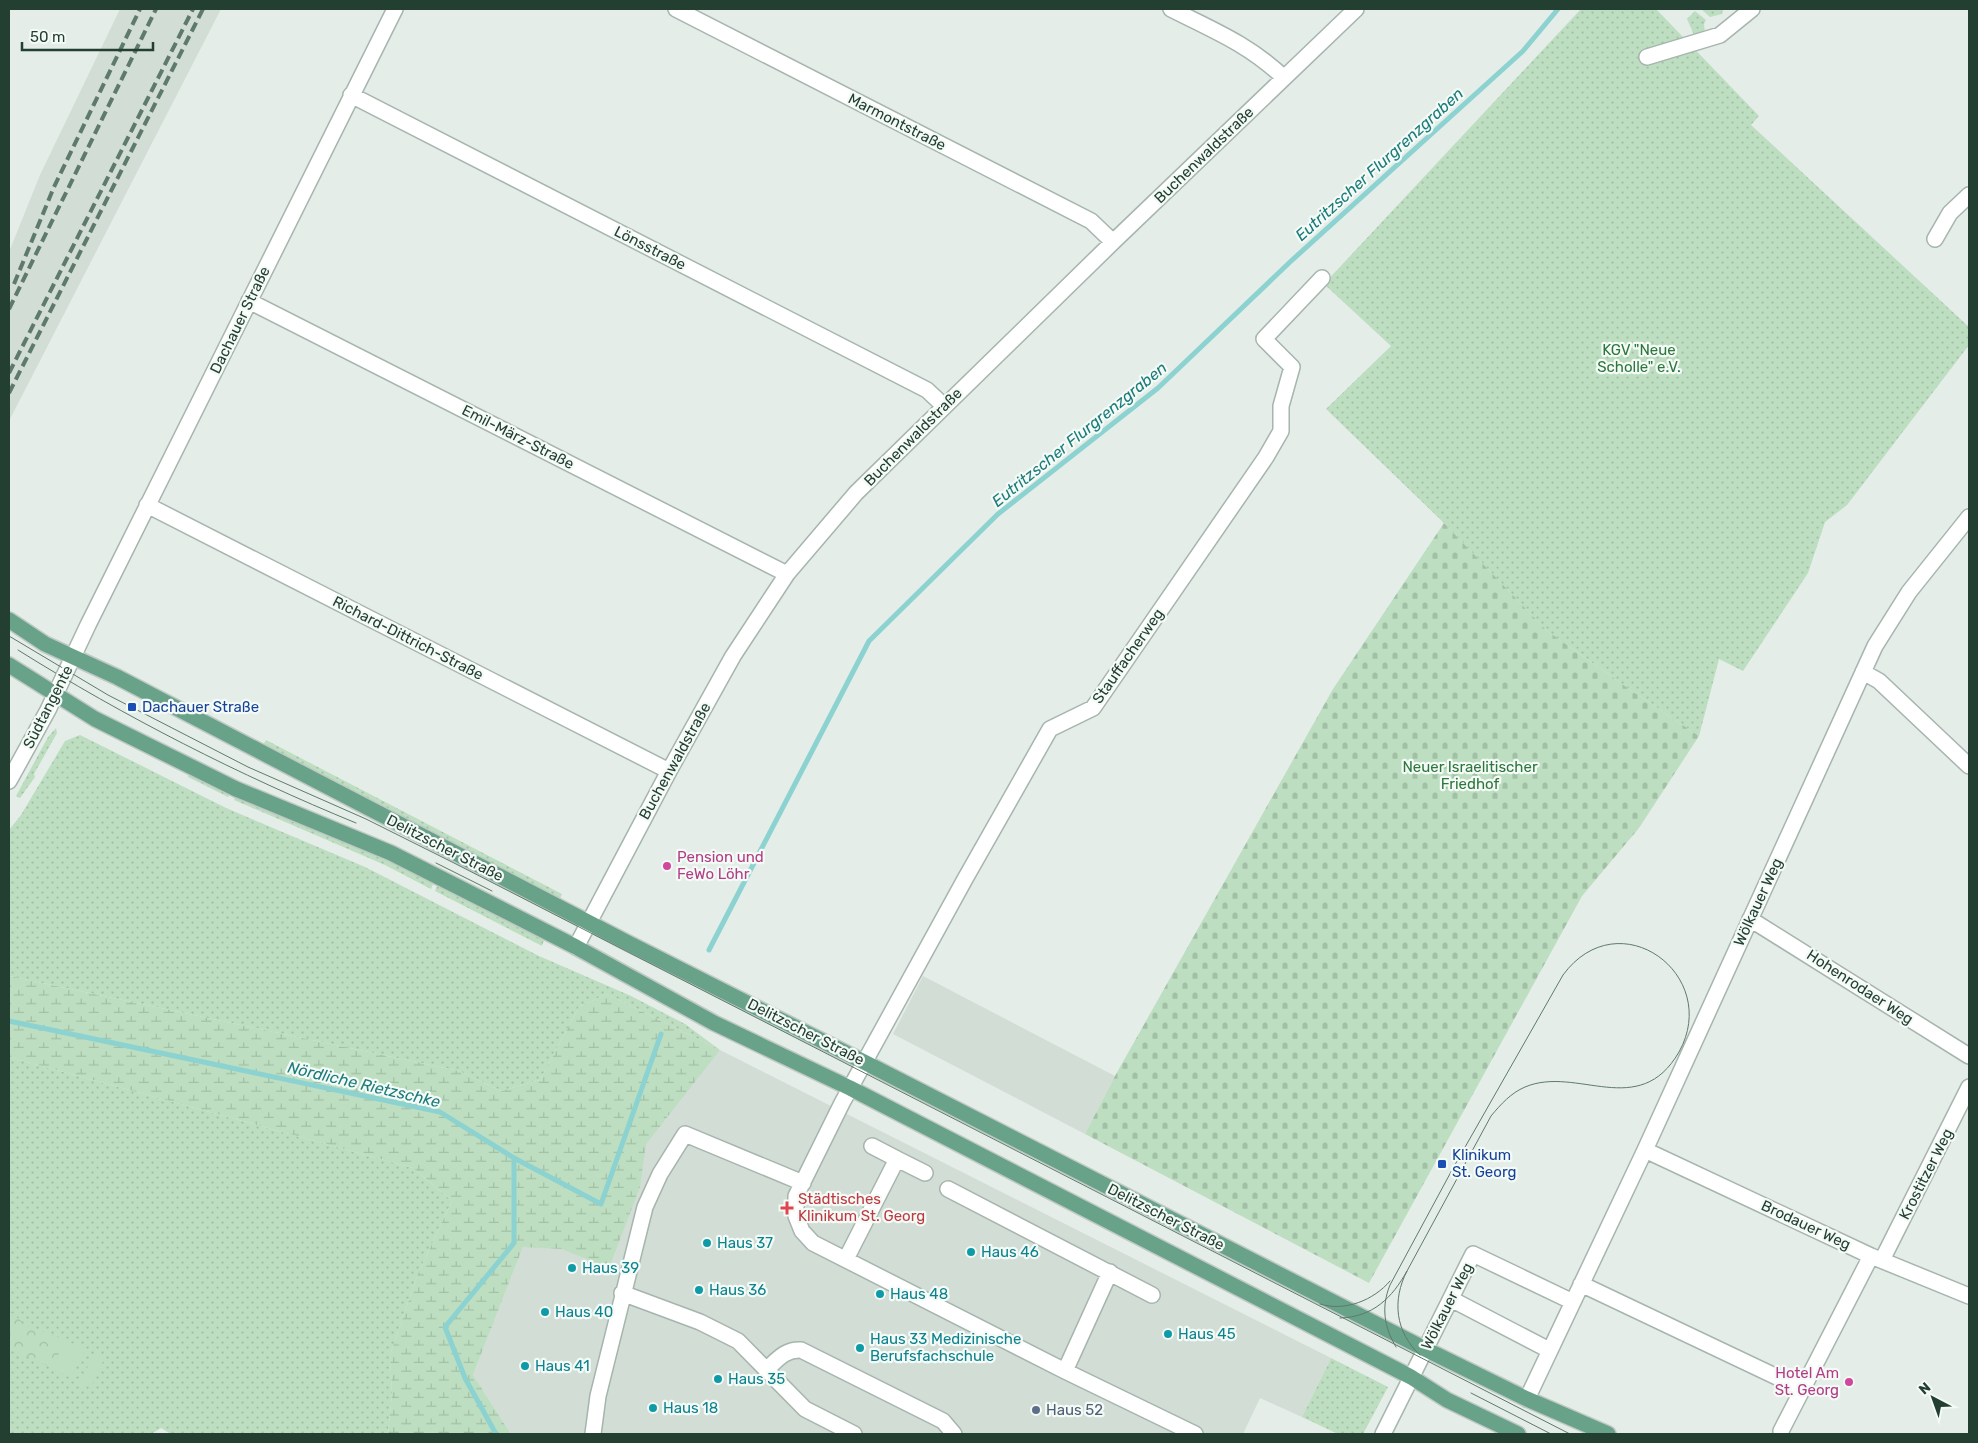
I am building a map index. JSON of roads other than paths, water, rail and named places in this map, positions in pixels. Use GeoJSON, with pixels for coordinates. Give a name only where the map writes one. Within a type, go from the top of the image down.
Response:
{"type":"FeatureCollection","features":[{"type":"Feature","properties":{"kind":"main road","name":"Delitzscher Straße"},"geometry":{"type":"LineString","coordinates":[[9,620],[45,644],[117,677],[589,922],[1425,1349],[1527,1399],[1608,1434]]}},
{"type":"Feature","properties":{"kind":"main road","name":"Delitzscher Straße"},"geometry":{"type":"LineString","coordinates":[[9,665],[95,719],[236,789],[391,854],[576,947],[714,1022],[850,1088],[1411,1377],[1447,1400],[1518,1434]]}},
{"type":"Feature","properties":{"kind":"street","name":"Dachauer Straße"},"geometry":{"type":"LineString","coordinates":[[73,658],[394,9]]}},
{"type":"Feature","properties":{"kind":"street","name":"Marmontstraße"},"geometry":{"type":"LineString","coordinates":[[676,9],[1091,221],[1113,242]]}},
{"type":"Feature","properties":{"kind":"street"},"geometry":{"type":"LineString","coordinates":[[1171,9],[1249,48],[1268,62],[1284,78]]}},
{"type":"Feature","properties":{"kind":"street","name":"Buchenwaldstraße"},"geometry":{"type":"LineString","coordinates":[[576,947],[669,771],[733,656],[787,574],[856,493],[1113,242],[1356,9]]}},
{"type":"Feature","properties":{"kind":"street"},"geometry":{"type":"LineString","coordinates":[[1648,57],[1720,35],[1752,9]]}},
{"type":"Feature","properties":{"kind":"street","name":"Lönsstraße"},"geometry":{"type":"LineString","coordinates":[[351,95],[927,390],[944,406]]}},
{"type":"Feature","properties":{"kind":"street"},"geometry":{"type":"LineString","coordinates":[[1935,239],[1950,213],[1969,195]]}},
{"type":"Feature","properties":{"kind":"street","name":"Stauffacherweg"},"geometry":{"type":"LineString","coordinates":[[864,1062],[1050,729],[1094,708],[1266,457],[1281,431],[1281,406],[1292,367],[1264,340],[1322,278]]}},
{"type":"Feature","properties":{"kind":"street","name":"Emil-März-Straße"},"geometry":{"type":"LineString","coordinates":[[249,301],[787,574]]}},
{"type":"Feature","properties":{"kind":"street","name":"Richard-Dittrich-Straße"},"geometry":{"type":"LineString","coordinates":[[148,505],[669,771]]}},
{"type":"Feature","properties":{"kind":"street","name":"Wölkauer Weg"},"geometry":{"type":"LineString","coordinates":[[1527,1399],[1644,1150],[1879,639],[1909,592],[1969,517]]}},
{"type":"Feature","properties":{"kind":"street","name":"Südtangente"},"geometry":{"type":"LineString","coordinates":[[9,781],[56,694],[73,658]]}},
{"type":"Feature","properties":{"kind":"street"},"geometry":{"type":"LineString","coordinates":[[1863,672],[1879,682],[1969,766]]}},
{"type":"Feature","properties":{"kind":"street","name":"Hohenrodaer Weg"},"geometry":{"type":"LineString","coordinates":[[1750,918],[1969,1056]]}},
{"type":"Feature","properties":{"kind":"street"},"geometry":{"type":"LineString","coordinates":[[864,1062],[796,1196],[796,1216],[802,1231],[813,1242],[1065,1371],[1196,1434]]}},
{"type":"Feature","properties":{"kind":"street","name":"Krostitzer Weg"},"geometry":{"type":"LineString","coordinates":[[1781,1431],[1802,1389],[1877,1258],[1969,1087]]}},
{"type":"Feature","properties":{"kind":"street"},"geometry":{"type":"LineString","coordinates":[[594,1434],[598,1396],[644,1207],[660,1174],[685,1134],[802,1184]]}},
{"type":"Feature","properties":{"kind":"street"},"geometry":{"type":"LineString","coordinates":[[872,1146],[925,1174]]}},
{"type":"Feature","properties":{"kind":"street","name":"Brodauer Weg"},"geometry":{"type":"LineString","coordinates":[[1644,1150],[1877,1258],[1969,1296]]}},
{"type":"Feature","properties":{"kind":"street"},"geometry":{"type":"LineString","coordinates":[[846,1259],[897,1159]]}},
{"type":"Feature","properties":{"kind":"street"},"geometry":{"type":"LineString","coordinates":[[948,1189],[1152,1295]]}},
{"type":"Feature","properties":{"kind":"street","name":"Wölkauer Weg"},"geometry":{"type":"LineString","coordinates":[[1411,1377],[1473,1254],[1573,1302]]}},
{"type":"Feature","properties":{"kind":"street"},"geometry":{"type":"LineString","coordinates":[[1065,1371],[1110,1272]]}},
{"type":"Feature","properties":{"kind":"street"},"geometry":{"type":"LineString","coordinates":[[1581,1284],[1802,1389]]}},
{"type":"Feature","properties":{"kind":"street"},"geometry":{"type":"LineString","coordinates":[[622,1293],[700,1322],[738,1342],[805,1409],[854,1434]]}},
{"type":"Feature","properties":{"kind":"street"},"geometry":{"type":"LineString","coordinates":[[1451,1299],[1549,1350]]}},
{"type":"Feature","properties":{"kind":"street"},"geometry":{"type":"LineString","coordinates":[[766,1370],[791,1350],[800,1350],[943,1421],[954,1434]]}},
{"type":"Feature","properties":{"kind":"street"},"geometry":{"type":"LineString","coordinates":[[1383,1434],[1411,1377]]}},
{"type":"Feature","properties":{"kind":"waterway","name":"Eutritzscher Flurgrenzgraben"},"geometry":{"type":"LineString","coordinates":[[709,950],[869,641],[998,514],[1158,388],[1290,262],[1523,51],[1558,9]]}},
{"type":"Feature","properties":{"kind":"waterway","name":"Nördliche Rietzschke"},"geometry":{"type":"LineString","coordinates":[[9,1021],[440,1112],[514,1158],[601,1204],[661,1034]]}},
{"type":"Feature","properties":{"kind":"waterway","name":"Nördliche Rietzschke"},"geometry":{"type":"LineString","coordinates":[[496,1434],[465,1378],[445,1327],[514,1243],[514,1158]]}},
{"type":"Feature","properties":{"kind":"tram line"},"geometry":{"type":"LineString","coordinates":[[9,636],[108,695],[248,767],[366,819],[456,864],[1570,1434]]}},
{"type":"Feature","properties":{"kind":"tram line"},"geometry":{"type":"LineString","coordinates":[[18,650],[100,699],[183,744],[312,805],[356,823]]}},
{"type":"Feature","properties":{"kind":"tram line"},"geometry":{"type":"LineString","coordinates":[[436,863],[492,891]]}},
{"type":"Feature","properties":{"kind":"tram line"},"geometry":{"type":"LineString","coordinates":[[1396,1347],[1385,1317],[1385,1301],[1390,1285],[1452,1170],[1563,975],[1586,953],[1611,944],[1636,946],[1658,956],[1676,974],[1687,997],[1689,1023],[1679,1052],[1663,1072],[1645,1083],[1626,1088],[1545,1082],[1520,1089],[1502,1103],[1491,1116],[1407,1271]]}},
{"type":"Feature","properties":{"kind":"tram line"},"geometry":{"type":"LineString","coordinates":[[1340,1318],[1352,1317],[1372,1310],[1395,1290],[1407,1271],[1399,1293],[1398,1315],[1405,1336],[1420,1355]]}},
{"type":"Feature","properties":{"kind":"tram line"},"geometry":{"type":"LineString","coordinates":[[1320,1304],[1339,1306],[1358,1303],[1376,1294],[1390,1281]]}},
{"type":"Feature","properties":{"kind":"tram line"},"geometry":{"type":"LineString","coordinates":[[1471,1393],[1551,1434]]}},
{"type":"Feature","properties":{"kind":"railway"},"geometry":{"type":"LineString","coordinates":[[14,284],[54,187],[140,9]]}},
{"type":"Feature","properties":{"kind":"railway"},"geometry":{"type":"LineString","coordinates":[[9,309],[156,9]]}},
{"type":"Feature","properties":{"kind":"railway"},"geometry":{"type":"LineString","coordinates":[[9,373],[193,9]]}},
{"type":"Feature","properties":{"kind":"railway"},"geometry":{"type":"LineString","coordinates":[[9,393],[203,9]]}},
{"type":"Feature","properties":{"kind":"place","name":"Dachauer Straße"},"geometry":{"type":"Point","coordinates":[132,707]}},
{"type":"Feature","properties":{"kind":"place","name":"Pension und FeWo Löhr"},"geometry":{"type":"Point","coordinates":[667,866]}},
{"type":"Feature","properties":{"kind":"place","name":"Klinikum St. Georg"},"geometry":{"type":"Point","coordinates":[1442,1164]}},
{"type":"Feature","properties":{"kind":"place","name":"Städtisches Klinikum St. Georg"},"geometry":{"type":"Point","coordinates":[787,1208]}},
{"type":"Feature","properties":{"kind":"place","name":"Haus 37"},"geometry":{"type":"Point","coordinates":[707,1243]}},
{"type":"Feature","properties":{"kind":"place","name":"Haus 46"},"geometry":{"type":"Point","coordinates":[971,1252]}},
{"type":"Feature","properties":{"kind":"place","name":"Haus 39"},"geometry":{"type":"Point","coordinates":[572,1268]}},
{"type":"Feature","properties":{"kind":"place","name":"Haus 36"},"geometry":{"type":"Point","coordinates":[699,1290]}},
{"type":"Feature","properties":{"kind":"place","name":"Haus 48"},"geometry":{"type":"Point","coordinates":[880,1294]}},
{"type":"Feature","properties":{"kind":"place","name":"Haus 40"},"geometry":{"type":"Point","coordinates":[545,1312]}},
{"type":"Feature","properties":{"kind":"place","name":"Haus 45"},"geometry":{"type":"Point","coordinates":[1168,1334]}},
{"type":"Feature","properties":{"kind":"place","name":"Haus 33 Medizinische Berufsfachschule"},"geometry":{"type":"Point","coordinates":[860,1348]}},
{"type":"Feature","properties":{"kind":"place","name":"Haus 41"},"geometry":{"type":"Point","coordinates":[525,1366]}},
{"type":"Feature","properties":{"kind":"place","name":"Haus 35"},"geometry":{"type":"Point","coordinates":[718,1379]}},
{"type":"Feature","properties":{"kind":"place","name":"Hotel Am St. Georg"},"geometry":{"type":"Point","coordinates":[1849,1382]}},
{"type":"Feature","properties":{"kind":"place","name":"Haus 18"},"geometry":{"type":"Point","coordinates":[653,1408]}},
{"type":"Feature","properties":{"kind":"place","name":"Haus 52"},"geometry":{"type":"Point","coordinates":[1036,1410]}},
{"type":"Feature","properties":{"kind":"park label","name":"KGV \"Neue Scholle\" e.V."},"geometry":{"type":"Point","coordinates":[1639,358]}},
{"type":"Feature","properties":{"kind":"park label","name":"Neuer Israelitischer Friedhof"},"geometry":{"type":"Point","coordinates":[1470,776]}}]}
